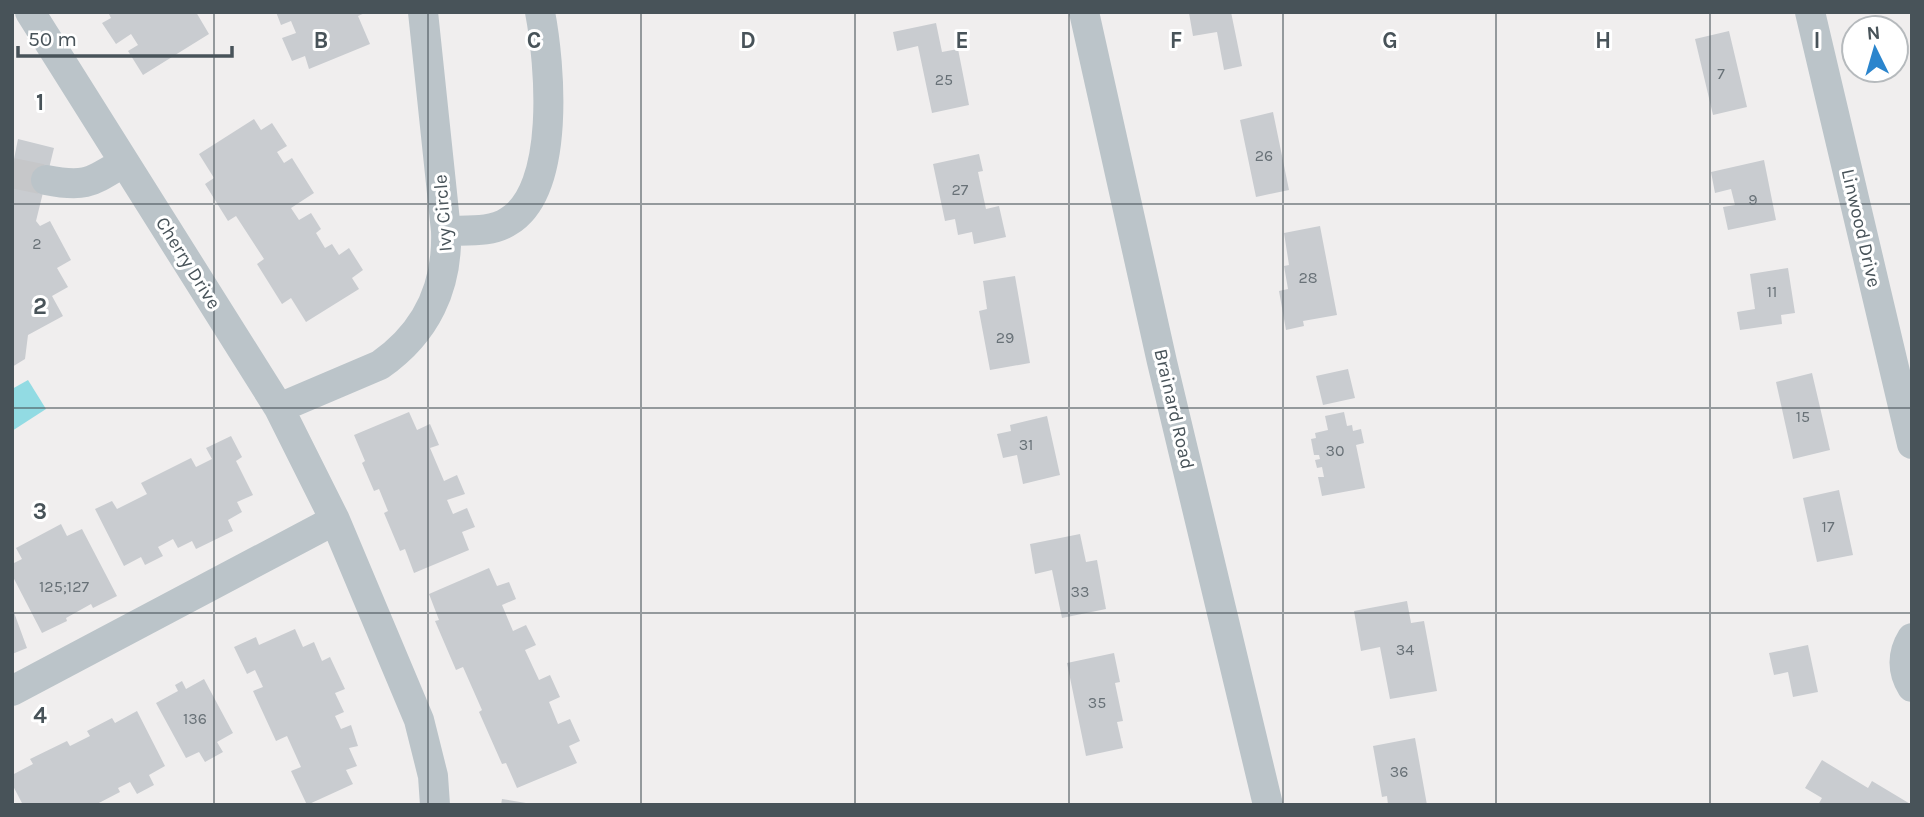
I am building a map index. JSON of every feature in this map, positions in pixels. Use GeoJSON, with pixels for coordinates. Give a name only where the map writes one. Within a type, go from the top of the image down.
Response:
{"type":"FeatureCollection","features":[{"type":"Feature","properties":{"kind":"street"},"geometry":{"type":"LineString","coordinates":[[12,19],[24,12]]}},
{"type":"Feature","properties":{"kind":"street","name":"Cherry Drive"},"geometry":{"type":"LineString","coordinates":[[30,12],[279,408],[334,520],[419,720],[433,776],[435,805]]}},
{"type":"Feature","properties":{"kind":"street","name":"Ivy Circle"},"geometry":{"type":"LineString","coordinates":[[279,408],[380,365],[412,337],[429,314],[440,288],[446,260],[446,231],[424,12]]}},
{"type":"Feature","properties":{"kind":"street"},"geometry":{"type":"LineString","coordinates":[[446,231],[479,230],[508,223],[528,203],[536,185],[548,122],[549,87],[540,12]]}},
{"type":"Feature","properties":{"kind":"street","name":"Brainard Road"},"geometry":{"type":"LineString","coordinates":[[1084,12],[1162,362],[1268,805]]}},
{"type":"Feature","properties":{"kind":"street","name":"Linwood Drive"},"geometry":{"type":"LineString","coordinates":[[1810,12],[1912,443]]}},
{"type":"Feature","properties":{"kind":"street"},"geometry":{"type":"LineString","coordinates":[[46,180],[68,184],[88,183],[124,162]]}},
{"type":"Feature","properties":{"kind":"street"},"geometry":{"type":"LineString","coordinates":[[12,691],[334,520]]}},
{"type":"Feature","properties":{"kind":"street"},"geometry":{"type":"LineString","coordinates":[[1912,638],[1904,662],[1906,677],[1912,687]]}},
{"type":"Feature","properties":{"kind":"water"},"geometry":{"type":"Polygon","coordinates":[[[28,380],[46,409],[12,431],[12,389],[28,380]]]}},
{"type":"Feature","properties":{"kind":"building"},"geometry":{"type":"Polygon","coordinates":[[[108,12],[196,12],[209,34],[143,75],[128,51],[138,45],[131,34],[116,44],[102,23],[111,18],[108,12]]]}},
{"type":"Feature","properties":{"kind":"building"},"geometry":{"type":"Polygon","coordinates":[[[276,12],[367,12],[358,16],[370,44],[309,69],[305,56],[292,61],[282,38],[296,33],[291,21],[281,25],[276,12]]]}},
{"type":"Feature","properties":{"kind":"building"},"geometry":{"type":"Polygon","coordinates":[[[1231,12],[1242,66],[1224,70],[1217,32],[1193,36],[1189,13],[1231,12]]]}},
{"type":"Feature","properties":{"kind":"building"},"geometry":{"type":"Polygon","coordinates":[[[936,23],[942,52],[958,49],[969,105],[932,113],[918,46],[897,51],[893,32],[936,23]]]}},
{"type":"Feature","properties":{"kind":"building"},"geometry":{"type":"Polygon","coordinates":[[[1729,31],[1747,107],[1713,115],[1695,39],[1729,31]]]}},
{"type":"Feature","properties":{"kind":"building"},"geometry":{"type":"Polygon","coordinates":[[[1273,112],[1289,190],[1256,197],[1240,120],[1273,112]]]}},
{"type":"Feature","properties":{"kind":"building"},"geometry":{"type":"Polygon","coordinates":[[[254,119],[261,130],[272,123],[287,146],[277,152],[284,163],[292,158],[314,193],[291,208],[299,220],[311,213],[321,229],[316,233],[325,248],[332,244],[339,255],[349,248],[363,270],[352,278],[359,289],[306,322],[291,298],[282,304],[257,264],[264,259],[236,216],[228,221],[205,184],[214,178],[199,154],[254,119]]]}},
{"type":"Feature","properties":{"kind":"building"},"geometry":{"type":"Polygon","coordinates":[[[18,139],[54,148],[36,221],[40,226],[50,221],[71,260],[57,268],[68,287],[52,296],[63,316],[28,335],[25,359],[12,367],[12,169],[18,139]]]}},
{"type":"Feature","properties":{"kind":"building"},"geometry":{"type":"Polygon","coordinates":[[[979,154],[983,171],[978,172],[986,209],[999,206],[1006,237],[974,244],[972,232],[958,235],[955,219],[945,221],[933,164],[979,154]]]}},
{"type":"Feature","properties":{"kind":"building"},"geometry":{"type":"Polygon","coordinates":[[[1764,160],[1776,220],[1728,230],[1723,207],[1735,205],[1731,189],[1715,193],[1711,172],[1764,160]]]}},
{"type":"Feature","properties":{"kind":"building"},"geometry":{"type":"Polygon","coordinates":[[[1320,226],[1337,315],[1303,321],[1304,326],[1286,330],[1279,291],[1288,289],[1284,266],[1289,265],[1284,233],[1320,226]]]}},
{"type":"Feature","properties":{"kind":"building"},"geometry":{"type":"Polygon","coordinates":[[[1788,268],[1795,313],[1781,315],[1782,324],[1740,330],[1737,312],[1755,309],[1750,274],[1788,268]]]}},
{"type":"Feature","properties":{"kind":"building"},"geometry":{"type":"Polygon","coordinates":[[[1015,276],[1030,363],[990,370],[979,311],[987,309],[983,281],[1015,276]]]}},
{"type":"Feature","properties":{"kind":"building"},"geometry":{"type":"Polygon","coordinates":[[[1348,369],[1355,398],[1323,405],[1316,376],[1348,369]]]}},
{"type":"Feature","properties":{"kind":"building"},"geometry":{"type":"Polygon","coordinates":[[[1812,373],[1830,450],[1793,459],[1776,382],[1812,373]]]}},
{"type":"Feature","properties":{"kind":"building"},"geometry":{"type":"Polygon","coordinates":[[[409,412],[417,430],[430,424],[439,445],[430,448],[444,481],[457,475],[465,494],[447,500],[453,514],[467,508],[475,527],[462,532],[469,550],[414,573],[405,549],[400,551],[384,513],[388,511],[379,489],[374,491],[354,435],[409,412]]]}},
{"type":"Feature","properties":{"kind":"building"},"geometry":{"type":"Polygon","coordinates":[[[1344,412],[1347,426],[1352,425],[1353,431],[1361,429],[1364,443],[1356,445],[1365,488],[1322,496],[1318,477],[1324,477],[1322,467],[1317,468],[1315,460],[1320,459],[1319,455],[1314,455],[1311,439],[1316,438],[1315,433],[1328,430],[1325,416],[1344,412]]]}},
{"type":"Feature","properties":{"kind":"building"},"geometry":{"type":"Polygon","coordinates":[[[1047,416],[1060,475],[1023,484],[1017,455],[1003,458],[997,434],[1011,431],[1010,425],[1047,416]]]}},
{"type":"Feature","properties":{"kind":"building"},"geometry":{"type":"Polygon","coordinates":[[[231,436],[242,457],[236,461],[253,495],[237,502],[242,512],[228,520],[233,531],[196,549],[192,541],[178,548],[173,539],[158,547],[163,556],[145,565],[141,557],[124,566],[95,509],[112,501],[117,509],[147,494],[141,483],[191,458],[196,467],[212,459],[206,448],[231,436]]]}},
{"type":"Feature","properties":{"kind":"building"},"geometry":{"type":"Polygon","coordinates":[[[1839,490],[1853,555],[1817,562],[1803,498],[1839,490]]]}},
{"type":"Feature","properties":{"kind":"building"},"geometry":{"type":"Polygon","coordinates":[[[61,524],[67,536],[82,529],[117,596],[93,608],[91,604],[66,618],[67,621],[42,633],[12,575],[12,564],[22,559],[16,548],[61,524]]]}},
{"type":"Feature","properties":{"kind":"building"},"geometry":{"type":"Polygon","coordinates":[[[1080,534],[1086,562],[1097,560],[1106,609],[1062,618],[1052,570],[1035,574],[1030,544],[1080,534]]]}},
{"type":"Feature","properties":{"kind":"building"},"geometry":{"type":"Polygon","coordinates":[[[489,568],[497,586],[509,582],[516,599],[502,605],[513,631],[526,625],[536,645],[525,650],[539,680],[550,675],[560,697],[549,702],[558,724],[570,719],[580,741],[569,746],[577,763],[517,788],[506,763],[502,764],[463,667],[456,670],[435,621],[439,620],[429,594],[489,568]]]}},
{"type":"Feature","properties":{"kind":"building"},"geometry":{"type":"Polygon","coordinates":[[[1407,601],[1411,623],[1424,621],[1437,691],[1390,699],[1380,647],[1361,651],[1354,611],[1407,601]]]}},
{"type":"Feature","properties":{"kind":"building"},"geometry":{"type":"Polygon","coordinates":[[[12,607],[27,648],[12,654],[12,607]]]}},
{"type":"Feature","properties":{"kind":"building"},"geometry":{"type":"Polygon","coordinates":[[[295,629],[303,647],[314,642],[322,661],[330,657],[345,689],[335,693],[344,712],[335,716],[341,729],[351,725],[358,746],[349,748],[357,766],[346,770],[353,784],[307,805],[291,771],[301,767],[287,736],[276,741],[253,691],[263,687],[255,670],[247,674],[234,647],[256,637],[259,645],[295,629]]]}},
{"type":"Feature","properties":{"kind":"building"},"geometry":{"type":"Polygon","coordinates":[[[1808,645],[1818,692],[1793,697],[1788,672],[1774,675],[1769,653],[1808,645]]]}},
{"type":"Feature","properties":{"kind":"building"},"geometry":{"type":"Polygon","coordinates":[[[1114,653],[1120,682],[1115,683],[1123,721],[1117,722],[1123,748],[1086,756],[1067,663],[1114,653]]]}},
{"type":"Feature","properties":{"kind":"building"},"geometry":{"type":"Polygon","coordinates":[[[204,679],[233,733],[217,742],[223,752],[205,762],[199,752],[186,758],[156,703],[178,691],[175,685],[182,681],[186,689],[204,679]]]}},
{"type":"Feature","properties":{"kind":"building"},"geometry":{"type":"Polygon","coordinates":[[[137,711],[165,766],[149,775],[154,785],[137,794],[130,782],[118,788],[120,792],[95,805],[23,805],[12,784],[12,775],[33,764],[30,759],[67,741],[70,746],[90,736],[87,731],[112,718],[115,723],[137,711]]]}},
{"type":"Feature","properties":{"kind":"building"},"geometry":{"type":"Polygon","coordinates":[[[1415,738],[1427,805],[1388,805],[1387,796],[1382,797],[1373,746],[1415,738]]]}},
{"type":"Feature","properties":{"kind":"building"},"geometry":{"type":"Polygon","coordinates":[[[1822,760],[1868,788],[1872,781],[1912,805],[1818,805],[1822,798],[1805,788],[1822,760]]]}},
{"type":"Feature","properties":{"kind":"building"},"geometry":{"type":"Polygon","coordinates":[[[502,799],[526,803],[526,805],[501,805],[502,799]]]}},
{"type":"Feature","properties":{"kind":"tunnel"},"geometry":{"type":"LineString","coordinates":[[12,173],[46,180]]}}]}
